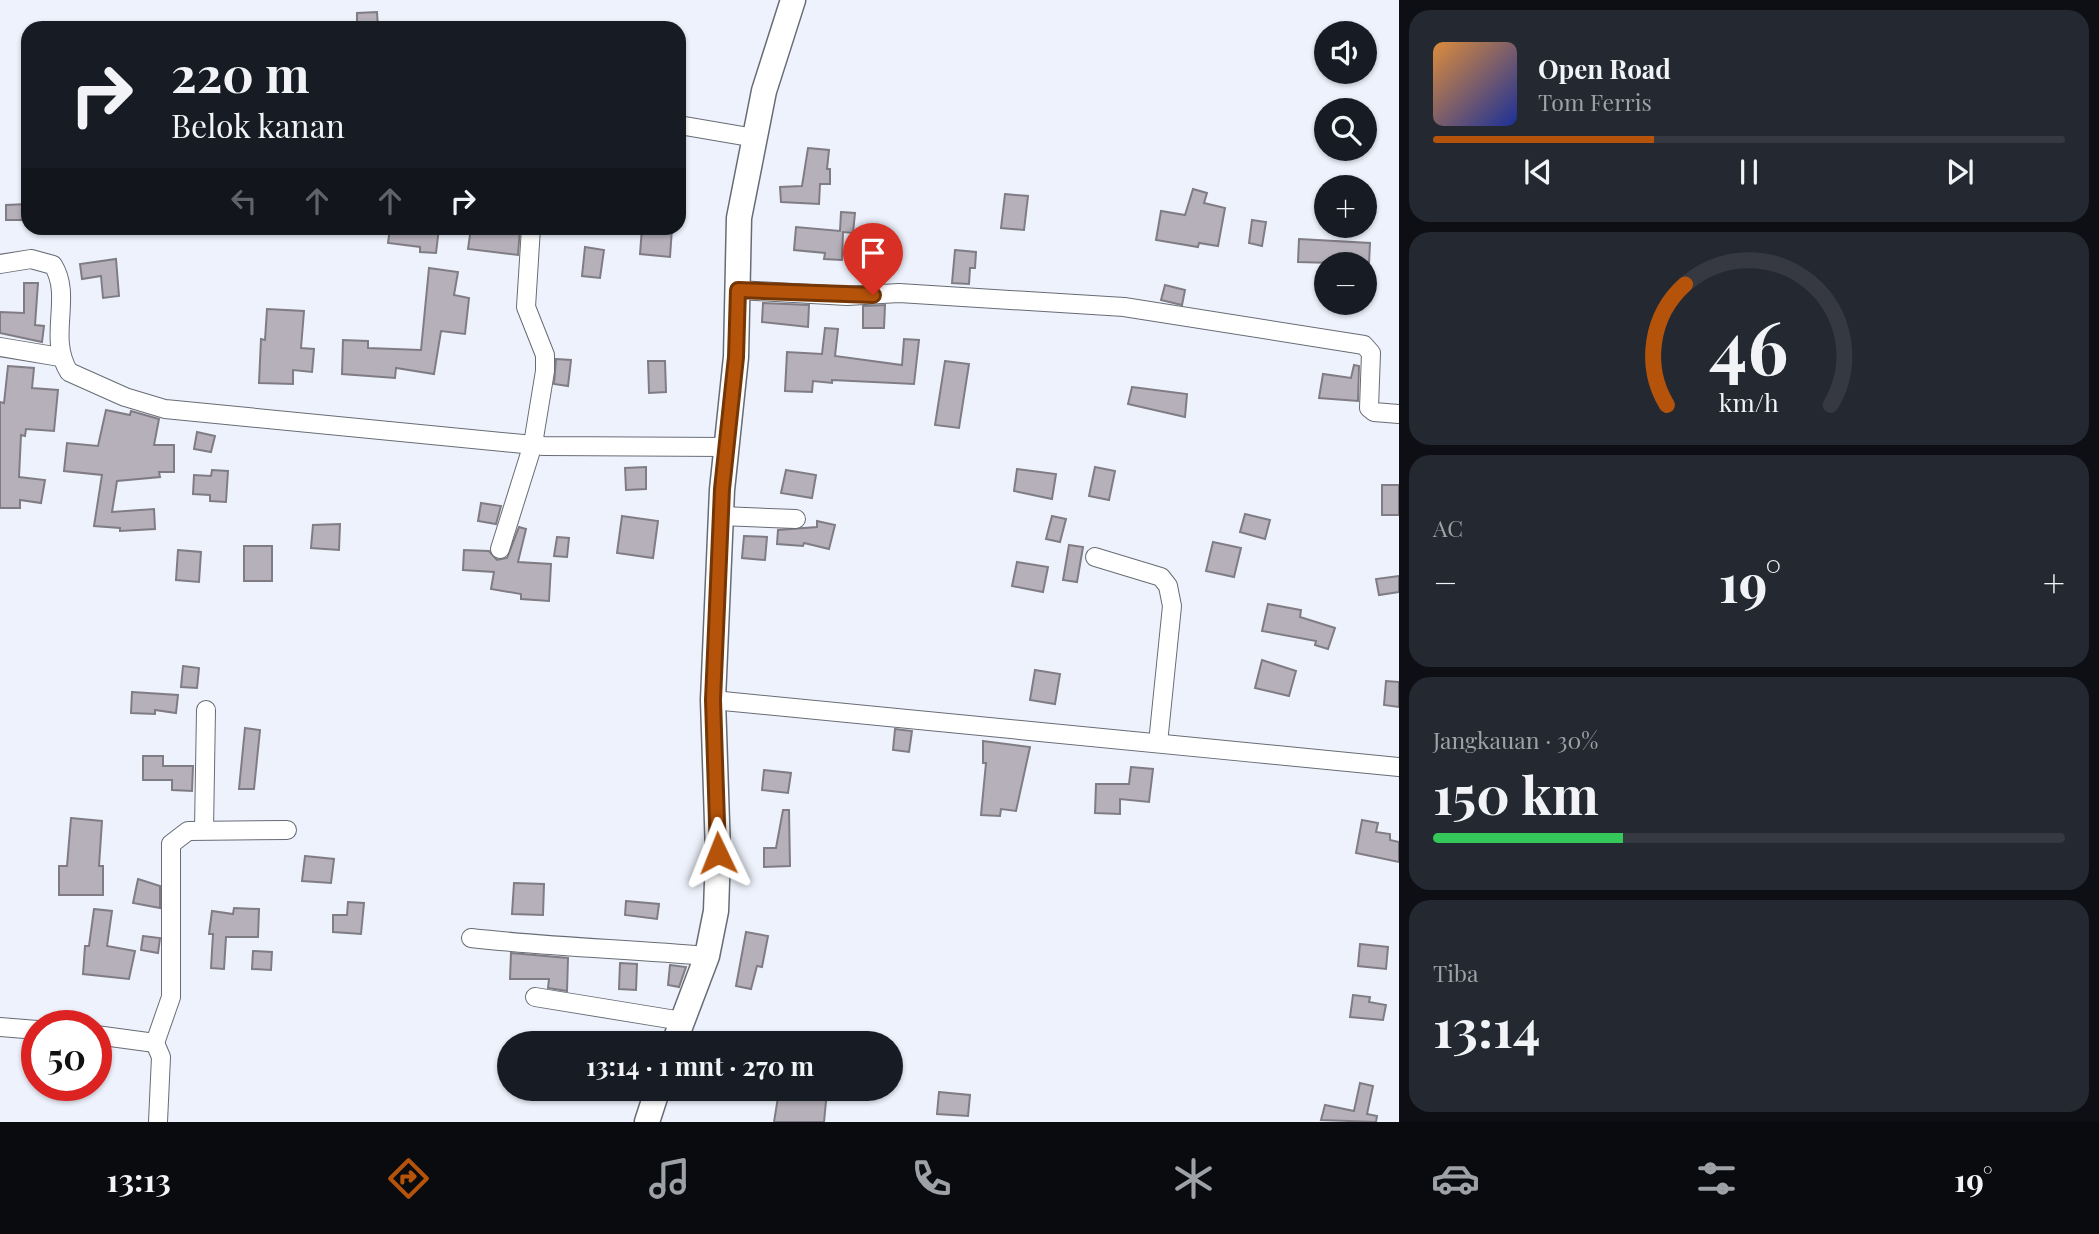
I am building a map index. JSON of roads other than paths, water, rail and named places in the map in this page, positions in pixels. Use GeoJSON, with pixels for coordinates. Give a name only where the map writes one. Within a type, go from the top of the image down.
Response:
{"type":"FeatureCollection","features":[{"type":"Feature","properties":{"kind":"main road"},"geometry":{"type":"LineString","coordinates":[[678,1031],[707,957],[716,911],[718,853],[713,700],[721,516],[736,357],[738,218],[764,92],[793,0]]}},
{"type":"Feature","properties":{"kind":"main road"},"geometry":{"type":"LineString","coordinates":[[646,1122],[653,1101]]}},
{"type":"Feature","properties":{"kind":"street"},"geometry":{"type":"LineString","coordinates":[[686,126],[755,138]]}},
{"type":"Feature","properties":{"kind":"street"},"geometry":{"type":"LineString","coordinates":[[500,549],[533,444],[545,355],[526,307],[531,235]]}},
{"type":"Feature","properties":{"kind":"street"},"geometry":{"type":"LineString","coordinates":[[0,264],[31,260],[53,265],[60,284],[60,357],[69,372],[125,397],[165,409],[371,427],[425,437],[616,449],[727,447]]}},
{"type":"Feature","properties":{"kind":"street"},"geometry":{"type":"LineString","coordinates":[[738,290],[847,296],[913,294],[1124,307],[1351,343],[1369,348],[1371,353],[1369,408],[1374,412],[1399,414]]}},
{"type":"Feature","properties":{"kind":"street"},"geometry":{"type":"LineString","coordinates":[[0,347],[60,357]]}},
{"type":"Feature","properties":{"kind":"street"},"geometry":{"type":"LineString","coordinates":[[721,516],[796,519]]}},
{"type":"Feature","properties":{"kind":"street"},"geometry":{"type":"LineString","coordinates":[[1095,557],[1161,577],[1168,586],[1172,606],[1158,743]]}},
{"type":"Feature","properties":{"kind":"street"},"geometry":{"type":"LineString","coordinates":[[713,700],[1399,767]]}},
{"type":"Feature","properties":{"kind":"street"},"geometry":{"type":"LineString","coordinates":[[204,830],[206,710]]}},
{"type":"Feature","properties":{"kind":"street"},"geometry":{"type":"LineString","coordinates":[[158,1122],[161,1057],[155,1043],[171,997],[171,844],[188,831],[287,830]]}},
{"type":"Feature","properties":{"kind":"street"},"geometry":{"type":"LineString","coordinates":[[471,938],[551,947],[619,948],[707,957]]}},
{"type":"Feature","properties":{"kind":"street"},"geometry":{"type":"LineString","coordinates":[[535,997],[674,1031]]}},
{"type":"Feature","properties":{"kind":"street"},"geometry":{"type":"LineString","coordinates":[[0,1027],[21,1029]]}},
{"type":"Feature","properties":{"kind":"street"},"geometry":{"type":"LineString","coordinates":[[112,1037],[155,1043]]}}]}
